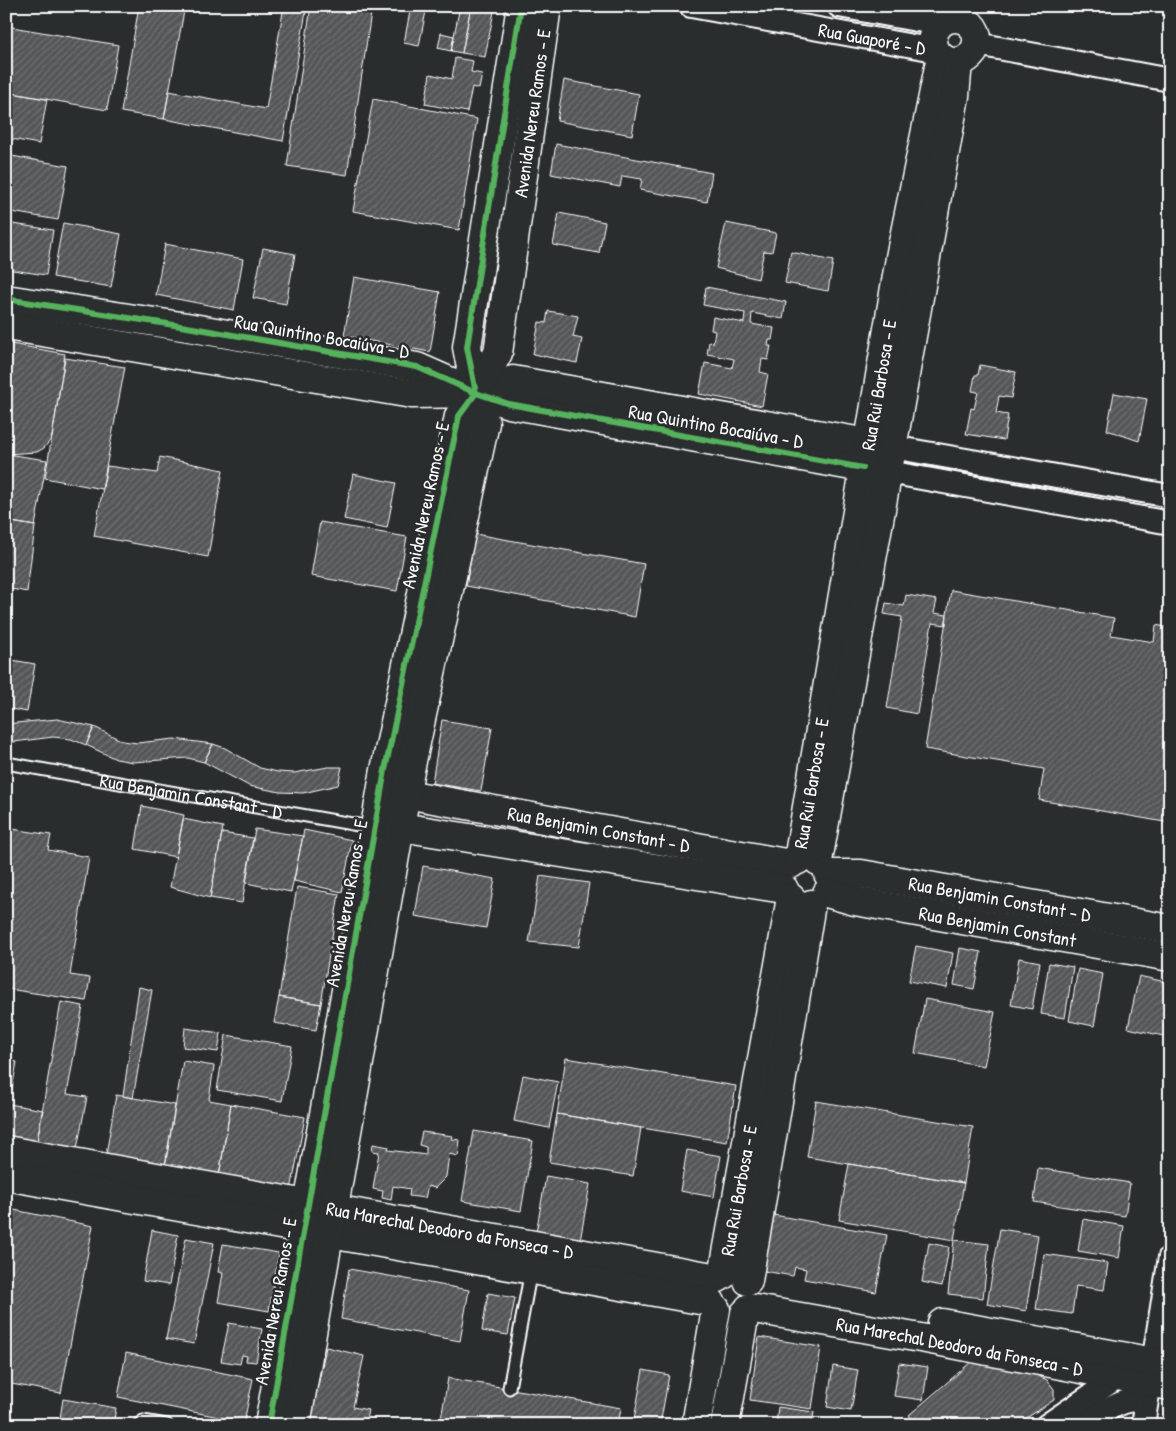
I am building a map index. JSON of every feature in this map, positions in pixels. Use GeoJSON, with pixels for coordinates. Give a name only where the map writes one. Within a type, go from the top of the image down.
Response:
{"type":"FeatureCollection","features":[{"type":"Feature","properties":{"kind":"street","name":"Avenida Nereu Ramos - E"},"geometry":{"type":"LineString","coordinates":[[388,827],[406,794],[484,424],[467,347],[521,6]]}},
{"type":"Feature","properties":{"kind":"street","name":"Avenida Nereu Ramos - E"},"geometry":{"type":"LineString","coordinates":[[269,1425],[318,1218],[459,416],[476,393],[498,353],[547,6]]}},
{"type":"Feature","properties":{"kind":"street","name":"Rua Guaporé - D"},"geometry":{"type":"LineString","coordinates":[[690,6],[953,53],[1169,75]]}},
{"type":"Feature","properties":{"kind":"street","name":"Rua Guaporé - D"},"geometry":{"type":"LineString","coordinates":[[839,6],[899,17],[952,16]]}},
{"type":"Feature","properties":{"kind":"street"},"geometry":{"type":"LineString","coordinates":[[952,16],[972,27],[976,35],[953,53]]}},
{"type":"Feature","properties":{"kind":"street","name":"Rua Rui Barbosa - E"},"geometry":{"type":"LineString","coordinates":[[696,1425],[733,1295],[806,880],[878,458],[901,252],[953,53],[933,41],[952,16]]}},
{"type":"Feature","properties":{"kind":"street","name":"Rua Quintino Bocaiúva - D"},"geometry":{"type":"LineString","coordinates":[[6,299],[187,327],[417,367],[476,393],[509,404],[878,458],[1169,496]]}},
{"type":"Feature","properties":{"kind":"street","name":"Rua Quintino Bocaiúva - D"},"geometry":{"type":"LineString","coordinates":[[6,326],[412,394],[476,393]]}},
{"type":"Feature","properties":{"kind":"street","name":"Rua Quintino Bocaiúva - D"},"geometry":{"type":"LineString","coordinates":[[878,458],[1166,523]]}},
{"type":"Feature","properties":{"kind":"street"},"geometry":{"type":"LineString","coordinates":[[1166,523],[1169,496]]}},
{"type":"Feature","properties":{"kind":"street","name":"Rua Benjamin Constant - D"},"geometry":{"type":"LineString","coordinates":[[406,794],[461,804],[806,880]]}},
{"type":"Feature","properties":{"kind":"street"},"geometry":{"type":"LineString","coordinates":[[456,836],[461,804]]}},
{"type":"Feature","properties":{"kind":"street","name":"Rua Benjamin Constant - D"},"geometry":{"type":"LineString","coordinates":[[388,827],[806,880],[860,874],[1170,929]]}},
{"type":"Feature","properties":{"kind":"street","name":"Rua Benjamin Constant"},"geometry":{"type":"LineString","coordinates":[[806,880],[855,901],[1170,957]]}},
{"type":"Feature","properties":{"kind":"street"},"geometry":{"type":"LineString","coordinates":[[1009,928],[1014,902]]}},
{"type":"Feature","properties":{"kind":"street","name":"Rua Marechal Deodoro da Fonseca - D"},"geometry":{"type":"LineString","coordinates":[[6,1150],[318,1218],[531,1270],[733,1295]]}},
{"type":"Feature","properties":{"kind":"street","name":"Rua Marechal Deodoro da Fonseca - D"},"geometry":{"type":"LineString","coordinates":[[6,1176],[318,1218],[1120,1366],[1157,1379]]}},
{"type":"Feature","properties":{"kind":"street","name":"Avenida Nereu Ramos - E"},"geometry":{"type":"LineString","coordinates":[[296,1425],[318,1218]]}},
{"type":"Feature","properties":{"kind":"street"},"geometry":{"type":"LineString","coordinates":[[1143,1425],[1157,1379],[1170,1258]]}},
{"type":"Feature","properties":{"kind":"street","name":"Rua Rui Barbosa - E"},"geometry":{"type":"LineString","coordinates":[[725,1425],[733,1295]]}},
{"type":"Feature","properties":{"kind":"street"},"geometry":{"type":"LineString","coordinates":[[1047,1425],[1120,1366]]}},
{"type":"Feature","properties":{"kind":"street"},"geometry":{"type":"LineString","coordinates":[[1084,1425],[1106,1410],[1130,1399],[1157,1379]]}},
{"type":"Feature","properties":{"kind":"lane","name":"Rua Benjamin Constant - D"},"geometry":{"type":"LineString","coordinates":[[6,762],[388,827]]}},
{"type":"Feature","properties":{"kind":"lane"},"geometry":{"type":"LineString","coordinates":[[509,1388],[531,1270]]}},
{"type":"Feature","properties":{"kind":"lane"},"geometry":{"type":"LineString","coordinates":[[138,1425],[143,1421],[167,1425]]}},
{"type":"Feature","properties":{"kind":"building"},"geometry":{"type":"Polygon","coordinates":[[[139,6],[156,6],[184,11],[164,119],[121,112],[139,6]]]}},
{"type":"Feature","properties":{"kind":"building"},"geometry":{"type":"Polygon","coordinates":[[[156,6],[184,6],[184,11],[156,6]]]}},
{"type":"Feature","properties":{"kind":"building"},"geometry":{"type":"Polygon","coordinates":[[[284,6],[307,6],[283,141],[164,119],[169,91],[266,109],[284,6]]]}},
{"type":"Feature","properties":{"kind":"building"},"geometry":{"type":"Polygon","coordinates":[[[311,6],[372,6],[347,175],[287,166],[311,6]]]}},
{"type":"Feature","properties":{"kind":"building"},"geometry":{"type":"Polygon","coordinates":[[[411,6],[427,6],[419,46],[404,43],[411,6]]]}},
{"type":"Feature","properties":{"kind":"building"},"geometry":{"type":"Polygon","coordinates":[[[460,6],[471,6],[462,53],[451,51],[460,6]]]}},
{"type":"Feature","properties":{"kind":"building"},"geometry":{"type":"Polygon","coordinates":[[[471,6],[495,6],[485,57],[462,53],[471,6]]]}},
{"type":"Feature","properties":{"kind":"building"},"geometry":{"type":"Polygon","coordinates":[[[6,26],[118,45],[107,110],[6,92],[6,26]]]}},
{"type":"Feature","properties":{"kind":"building"},"geometry":{"type":"Polygon","coordinates":[[[441,33],[454,36],[451,51],[438,48],[441,33]]]}},
{"type":"Feature","properties":{"kind":"building"},"geometry":{"type":"Polygon","coordinates":[[[455,58],[473,61],[471,72],[482,74],[479,89],[472,87],[467,112],[425,104],[430,74],[452,79],[455,58]]]}},
{"type":"Feature","properties":{"kind":"building"},"geometry":{"type":"Polygon","coordinates":[[[564,80],[639,94],[632,135],[557,121],[564,80]]]}},
{"type":"Feature","properties":{"kind":"building"},"geometry":{"type":"Polygon","coordinates":[[[6,92],[47,99],[39,144],[6,138],[6,92]]]}},
{"type":"Feature","properties":{"kind":"building"},"geometry":{"type":"Polygon","coordinates":[[[373,99],[477,119],[459,230],[353,211],[373,99]]]}},
{"type":"Feature","properties":{"kind":"building"},"geometry":{"type":"Polygon","coordinates":[[[556,144],[712,173],[707,202],[640,190],[642,179],[622,176],[620,187],[551,174],[556,144]]]}},
{"type":"Feature","properties":{"kind":"building"},"geometry":{"type":"Polygon","coordinates":[[[6,155],[68,166],[58,220],[6,211],[6,155]]]}},
{"type":"Feature","properties":{"kind":"building"},"geometry":{"type":"Polygon","coordinates":[[[559,213],[605,222],[599,253],[553,245],[559,213]]]}},
{"type":"Feature","properties":{"kind":"building"},"geometry":{"type":"Polygon","coordinates":[[[6,223],[53,230],[46,275],[6,269],[6,223]]]}},
{"type":"Feature","properties":{"kind":"building"},"geometry":{"type":"Polygon","coordinates":[[[63,223],[121,234],[111,287],[53,277],[63,223]]]}},
{"type":"Feature","properties":{"kind":"building"},"geometry":{"type":"Polygon","coordinates":[[[726,223],[776,233],[772,252],[764,251],[758,279],[716,268],[726,223]]]}},
{"type":"Feature","properties":{"kind":"building"},"geometry":{"type":"Polygon","coordinates":[[[165,244],[243,259],[234,310],[156,295],[165,244]]]}},
{"type":"Feature","properties":{"kind":"building"},"geometry":{"type":"Polygon","coordinates":[[[263,248],[295,254],[286,304],[253,298],[263,248]]]}},
{"type":"Feature","properties":{"kind":"building"},"geometry":{"type":"Polygon","coordinates":[[[791,252],[833,261],[828,291],[785,283],[791,252]]]}},
{"type":"Feature","properties":{"kind":"building"},"geometry":{"type":"Polygon","coordinates":[[[354,277],[440,292],[430,352],[344,336],[354,277]]]}},
{"type":"Feature","properties":{"kind":"building"},"geometry":{"type":"Polygon","coordinates":[[[706,287],[786,302],[783,319],[752,313],[751,324],[774,328],[772,340],[769,340],[768,346],[771,346],[768,360],[762,359],[760,372],[768,374],[762,406],[699,394],[705,363],[732,368],[734,359],[707,354],[709,342],[713,343],[715,331],[711,330],[713,317],[744,323],[745,313],[703,305],[706,287]]]}},
{"type":"Feature","properties":{"kind":"building"},"geometry":{"type":"Polygon","coordinates":[[[548,311],[578,316],[573,337],[582,339],[577,363],[533,354],[539,322],[546,323],[548,311]]]}},
{"type":"Feature","properties":{"kind":"building"},"geometry":{"type":"Polygon","coordinates":[[[6,343],[65,354],[52,438],[44,448],[37,452],[6,454],[6,343]]]}},
{"type":"Feature","properties":{"kind":"building"},"geometry":{"type":"Polygon","coordinates":[[[65,358],[125,367],[102,489],[45,478],[65,358]]]}},
{"type":"Feature","properties":{"kind":"building"},"geometry":{"type":"Polygon","coordinates":[[[980,365],[1016,372],[1011,398],[999,396],[996,413],[1008,415],[1004,440],[966,434],[971,408],[974,409],[978,392],[972,391],[975,375],[978,375],[980,365]]]}},
{"type":"Feature","properties":{"kind":"building"},"geometry":{"type":"Polygon","coordinates":[[[1114,393],[1147,399],[1139,441],[1107,430],[1114,393]]]}},
{"type":"Feature","properties":{"kind":"building"},"geometry":{"type":"Polygon","coordinates":[[[6,454],[47,460],[35,526],[6,521],[6,454]]]}},
{"type":"Feature","properties":{"kind":"building"},"geometry":{"type":"Polygon","coordinates":[[[160,457],[223,470],[208,557],[94,536],[107,466],[157,473],[160,457]]]}},
{"type":"Feature","properties":{"kind":"building"},"geometry":{"type":"Polygon","coordinates":[[[353,474],[396,483],[387,528],[344,519],[353,474]]]}},
{"type":"Feature","properties":{"kind":"building"},"geometry":{"type":"Polygon","coordinates":[[[6,521],[35,526],[27,592],[6,588],[6,521]]]}},
{"type":"Feature","properties":{"kind":"building"},"geometry":{"type":"Polygon","coordinates":[[[320,522],[407,537],[397,591],[311,576],[320,522]]]}},
{"type":"Feature","properties":{"kind":"building"},"geometry":{"type":"Polygon","coordinates":[[[475,534],[644,564],[635,617],[466,586],[475,534]]]}},
{"type":"Feature","properties":{"kind":"building"},"geometry":{"type":"Polygon","coordinates":[[[951,590],[1114,618],[1111,635],[1154,642],[1156,625],[1170,628],[1170,823],[1039,800],[1044,769],[925,749],[951,590]]]}},
{"type":"Feature","properties":{"kind":"building"},"geometry":{"type":"Polygon","coordinates":[[[906,595],[937,600],[934,613],[947,615],[946,625],[932,623],[917,714],[887,708],[902,617],[884,614],[886,603],[904,606],[906,595]]]}},
{"type":"Feature","properties":{"kind":"building"},"geometry":{"type":"Polygon","coordinates":[[[6,659],[35,664],[27,712],[6,708],[6,659]]]}},
{"type":"Feature","properties":{"kind":"building"},"geometry":{"type":"Polygon","coordinates":[[[57,719],[94,727],[86,745],[71,739],[53,737],[6,743],[6,724],[57,719]]]}},
{"type":"Feature","properties":{"kind":"building"},"geometry":{"type":"Polygon","coordinates":[[[442,720],[492,728],[481,791],[432,783],[442,720]]]}},
{"type":"Feature","properties":{"kind":"building"},"geometry":{"type":"Polygon","coordinates":[[[94,727],[123,741],[137,743],[174,739],[213,744],[204,762],[188,758],[133,762],[116,759],[86,745],[94,727]]]}},
{"type":"Feature","properties":{"kind":"building"},"geometry":{"type":"Polygon","coordinates":[[[213,744],[225,748],[260,768],[278,772],[294,773],[328,767],[342,767],[338,785],[303,793],[280,792],[249,786],[204,762],[213,744]]]}},
{"type":"Feature","properties":{"kind":"building"},"geometry":{"type":"Polygon","coordinates":[[[142,806],[184,815],[176,857],[135,849],[142,806]]]}},
{"type":"Feature","properties":{"kind":"building"},"geometry":{"type":"Polygon","coordinates":[[[183,819],[223,827],[210,898],[170,887],[183,819]]]}},
{"type":"Feature","properties":{"kind":"building"},"geometry":{"type":"Polygon","coordinates":[[[6,828],[51,835],[48,850],[89,857],[70,975],[90,978],[86,1001],[8,989],[6,997],[6,828]]]}},
{"type":"Feature","properties":{"kind":"building"},"geometry":{"type":"Polygon","coordinates":[[[255,829],[303,836],[291,892],[246,883],[255,829]]]}},
{"type":"Feature","properties":{"kind":"building"},"geometry":{"type":"Polygon","coordinates":[[[304,830],[352,840],[342,892],[294,881],[304,830]]]}},
{"type":"Feature","properties":{"kind":"building"},"geometry":{"type":"Polygon","coordinates":[[[222,833],[253,838],[242,903],[210,898],[222,833]]]}},
{"type":"Feature","properties":{"kind":"building"},"geometry":{"type":"Polygon","coordinates":[[[423,866],[495,879],[486,928],[415,916],[423,866]]]}},
{"type":"Feature","properties":{"kind":"building"},"geometry":{"type":"Polygon","coordinates":[[[540,876],[589,883],[579,947],[529,942],[540,876]]]}},
{"type":"Feature","properties":{"kind":"building"},"geometry":{"type":"Polygon","coordinates":[[[297,887],[339,894],[321,1004],[279,997],[297,887]]]}},
{"type":"Feature","properties":{"kind":"building"},"geometry":{"type":"Polygon","coordinates":[[[916,946],[953,953],[947,988],[909,981],[916,946]]]}},
{"type":"Feature","properties":{"kind":"building"},"geometry":{"type":"Polygon","coordinates":[[[960,948],[981,952],[974,989],[954,985],[960,948]]]}},
{"type":"Feature","properties":{"kind":"building"},"geometry":{"type":"Polygon","coordinates":[[[1019,958],[1040,962],[1032,1009],[1011,1005],[1019,958]]]}},
{"type":"Feature","properties":{"kind":"building"},"geometry":{"type":"Polygon","coordinates":[[[1049,963],[1073,967],[1065,1018],[1041,1014],[1049,963]]]}},
{"type":"Feature","properties":{"kind":"building"},"geometry":{"type":"Polygon","coordinates":[[[1078,969],[1103,974],[1094,1026],[1069,1021],[1078,969]]]}},
{"type":"Feature","properties":{"kind":"building"},"geometry":{"type":"Polygon","coordinates":[[[1139,976],[1170,983],[1168,1037],[1128,1028],[1139,976]]]}},
{"type":"Feature","properties":{"kind":"building"},"geometry":{"type":"Polygon","coordinates":[[[139,987],[152,990],[133,1098],[123,1096],[139,987]]]}},
{"type":"Feature","properties":{"kind":"building"},"geometry":{"type":"Polygon","coordinates":[[[279,997],[321,1004],[316,1030],[274,1023],[279,997]]]}},
{"type":"Feature","properties":{"kind":"building"},"geometry":{"type":"Polygon","coordinates":[[[925,999],[995,1012],[984,1066],[915,1053],[925,999]]]}},
{"type":"Feature","properties":{"kind":"building"},"geometry":{"type":"Polygon","coordinates":[[[61,1002],[83,1006],[67,1094],[87,1097],[77,1149],[37,1141],[61,1002]]]}},
{"type":"Feature","properties":{"kind":"building"},"geometry":{"type":"Polygon","coordinates":[[[185,1028],[221,1033],[218,1052],[183,1047],[185,1028]]]}},
{"type":"Feature","properties":{"kind":"building"},"geometry":{"type":"Polygon","coordinates":[[[226,1035],[292,1046],[282,1101],[217,1090],[226,1035]]]}},
{"type":"Feature","properties":{"kind":"building"},"geometry":{"type":"Polygon","coordinates":[[[566,1058],[736,1086],[727,1142],[557,1114],[566,1058]]]}},
{"type":"Feature","properties":{"kind":"building"},"geometry":{"type":"Polygon","coordinates":[[[6,1060],[17,1062],[6,1121],[6,1060]]]}},
{"type":"Feature","properties":{"kind":"building"},"geometry":{"type":"Polygon","coordinates":[[[183,1061],[214,1066],[209,1100],[231,1104],[219,1176],[165,1166],[183,1061]]]}},
{"type":"Feature","properties":{"kind":"building"},"geometry":{"type":"Polygon","coordinates":[[[523,1075],[558,1082],[549,1128],[514,1121],[523,1075]]]}},
{"type":"Feature","properties":{"kind":"building"},"geometry":{"type":"Polygon","coordinates":[[[116,1095],[175,1105],[165,1166],[106,1155],[116,1095]]]}},
{"type":"Feature","properties":{"kind":"building"},"geometry":{"type":"Polygon","coordinates":[[[816,1101],[973,1127],[964,1183],[807,1157],[816,1101]]]}},
{"type":"Feature","properties":{"kind":"building"},"geometry":{"type":"Polygon","coordinates":[[[9,1104],[43,1110],[37,1141],[6,1136],[9,1104]]]}},
{"type":"Feature","properties":{"kind":"building"},"geometry":{"type":"Polygon","coordinates":[[[231,1104],[305,1117],[291,1190],[219,1176],[231,1104]]]}},
{"type":"Feature","properties":{"kind":"building"},"geometry":{"type":"Polygon","coordinates":[[[557,1114],[641,1128],[633,1176],[549,1162],[557,1114]]]}},
{"type":"Feature","properties":{"kind":"building"},"geometry":{"type":"Polygon","coordinates":[[[474,1131],[533,1141],[521,1211],[462,1201],[474,1131]]]}},
{"type":"Feature","properties":{"kind":"building"},"geometry":{"type":"Polygon","coordinates":[[[422,1132],[453,1136],[452,1139],[460,1140],[458,1156],[449,1154],[446,1177],[435,1188],[428,1186],[425,1198],[409,1196],[410,1189],[393,1186],[391,1200],[382,1198],[383,1191],[373,1189],[379,1152],[372,1151],[373,1144],[389,1147],[388,1150],[426,1155],[426,1147],[419,1145],[422,1132]]]}},
{"type":"Feature","properties":{"kind":"building"},"geometry":{"type":"Polygon","coordinates":[[[687,1150],[721,1156],[714,1197],[680,1191],[687,1150]]]}},
{"type":"Feature","properties":{"kind":"building"},"geometry":{"type":"Polygon","coordinates":[[[849,1164],[964,1183],[954,1240],[839,1220],[849,1164]]]}},
{"type":"Feature","properties":{"kind":"building"},"geometry":{"type":"Polygon","coordinates":[[[1038,1168],[1130,1183],[1125,1216],[1034,1202],[1038,1168]]]}},
{"type":"Feature","properties":{"kind":"building"},"geometry":{"type":"Polygon","coordinates":[[[546,1176],[590,1184],[580,1241],[536,1233],[546,1176]]]}},
{"type":"Feature","properties":{"kind":"building"},"geometry":{"type":"Polygon","coordinates":[[[9,1209],[93,1226],[61,1393],[6,1383],[6,1222],[9,1209]]]}},
{"type":"Feature","properties":{"kind":"building"},"geometry":{"type":"Polygon","coordinates":[[[768,1214],[887,1235],[876,1292],[804,1279],[806,1269],[795,1267],[793,1276],[758,1270],[768,1214]]]}},
{"type":"Feature","properties":{"kind":"building"},"geometry":{"type":"Polygon","coordinates":[[[1083,1219],[1124,1226],[1119,1258],[1078,1251],[1083,1219]]]}},
{"type":"Feature","properties":{"kind":"building"},"geometry":{"type":"Polygon","coordinates":[[[1000,1229],[1038,1235],[1026,1311],[987,1304],[1000,1229]]]}},
{"type":"Feature","properties":{"kind":"building"},"geometry":{"type":"Polygon","coordinates":[[[152,1230],[178,1235],[169,1285],[143,1281],[152,1230]]]}},
{"type":"Feature","properties":{"kind":"building"},"geometry":{"type":"Polygon","coordinates":[[[186,1238],[214,1243],[194,1344],[166,1339],[186,1238]]]}},
{"type":"Feature","properties":{"kind":"building"},"geometry":{"type":"Polygon","coordinates":[[[954,1240],[989,1244],[983,1298],[948,1294],[954,1240]]]}},
{"type":"Feature","properties":{"kind":"building"},"geometry":{"type":"Polygon","coordinates":[[[929,1243],[949,1247],[942,1286],[922,1282],[929,1243]]]}},
{"type":"Feature","properties":{"kind":"building"},"geometry":{"type":"Polygon","coordinates":[[[223,1244],[279,1253],[269,1311],[218,1302],[223,1273],[218,1272],[223,1244]]]}},
{"type":"Feature","properties":{"kind":"building"},"geometry":{"type":"Polygon","coordinates":[[[1044,1254],[1108,1263],[1104,1290],[1076,1286],[1072,1314],[1036,1309],[1044,1254]]]}},
{"type":"Feature","properties":{"kind":"building"},"geometry":{"type":"Polygon","coordinates":[[[349,1269],[469,1290],[460,1341],[341,1319],[349,1269]]]}},
{"type":"Feature","properties":{"kind":"building"},"geometry":{"type":"Polygon","coordinates":[[[488,1293],[515,1298],[508,1335],[482,1331],[488,1293]]]}},
{"type":"Feature","properties":{"kind":"building"},"geometry":{"type":"Polygon","coordinates":[[[229,1323],[262,1329],[256,1362],[246,1361],[247,1356],[242,1355],[240,1364],[221,1361],[229,1323]]]}},
{"type":"Feature","properties":{"kind":"building"},"geometry":{"type":"Polygon","coordinates":[[[759,1337],[821,1347],[812,1409],[750,1400],[759,1337]]]}},
{"type":"Feature","properties":{"kind":"building"},"geometry":{"type":"Polygon","coordinates":[[[326,1347],[364,1356],[353,1407],[368,1410],[365,1425],[310,1424],[326,1347]]]}},
{"type":"Feature","properties":{"kind":"building"},"geometry":{"type":"Polygon","coordinates":[[[126,1353],[253,1379],[244,1422],[118,1397],[126,1353]]]}},
{"type":"Feature","properties":{"kind":"building"},"geometry":{"type":"Polygon","coordinates":[[[971,1362],[1030,1372],[1047,1380],[1054,1389],[1054,1400],[1016,1425],[916,1425],[909,1415],[971,1362]]]}},
{"type":"Feature","properties":{"kind":"building"},"geometry":{"type":"Polygon","coordinates":[[[899,1363],[928,1367],[923,1400],[894,1396],[899,1363]]]}},
{"type":"Feature","properties":{"kind":"building"},"geometry":{"type":"Polygon","coordinates":[[[833,1366],[858,1370],[851,1411],[827,1407],[833,1366]]]}},
{"type":"Feature","properties":{"kind":"building"},"geometry":{"type":"Polygon","coordinates":[[[643,1370],[669,1375],[660,1425],[633,1425],[643,1370]]]}},
{"type":"Feature","properties":{"kind":"building"},"geometry":{"type":"Polygon","coordinates":[[[448,1378],[621,1408],[618,1425],[440,1425],[448,1378]]]}},
{"type":"Feature","properties":{"kind":"building"},"geometry":{"type":"Polygon","coordinates":[[[63,1399],[116,1408],[113,1425],[59,1425],[63,1399]]]}},
{"type":"Feature","properties":{"kind":"building"},"geometry":{"type":"Polygon","coordinates":[[[778,1407],[814,1412],[812,1425],[776,1425],[778,1407]]]}},
{"type":"Feature","properties":{"kind":"cycle path"},"geometry":{"type":"LineString","coordinates":[[269,1425],[385,770],[459,416],[476,393],[467,347],[521,6]]}},
{"type":"Feature","properties":{"kind":"cycle path"},"geometry":{"type":"LineString","coordinates":[[6,299],[187,327],[417,367],[476,393],[509,404],[863,468]]}}]}
